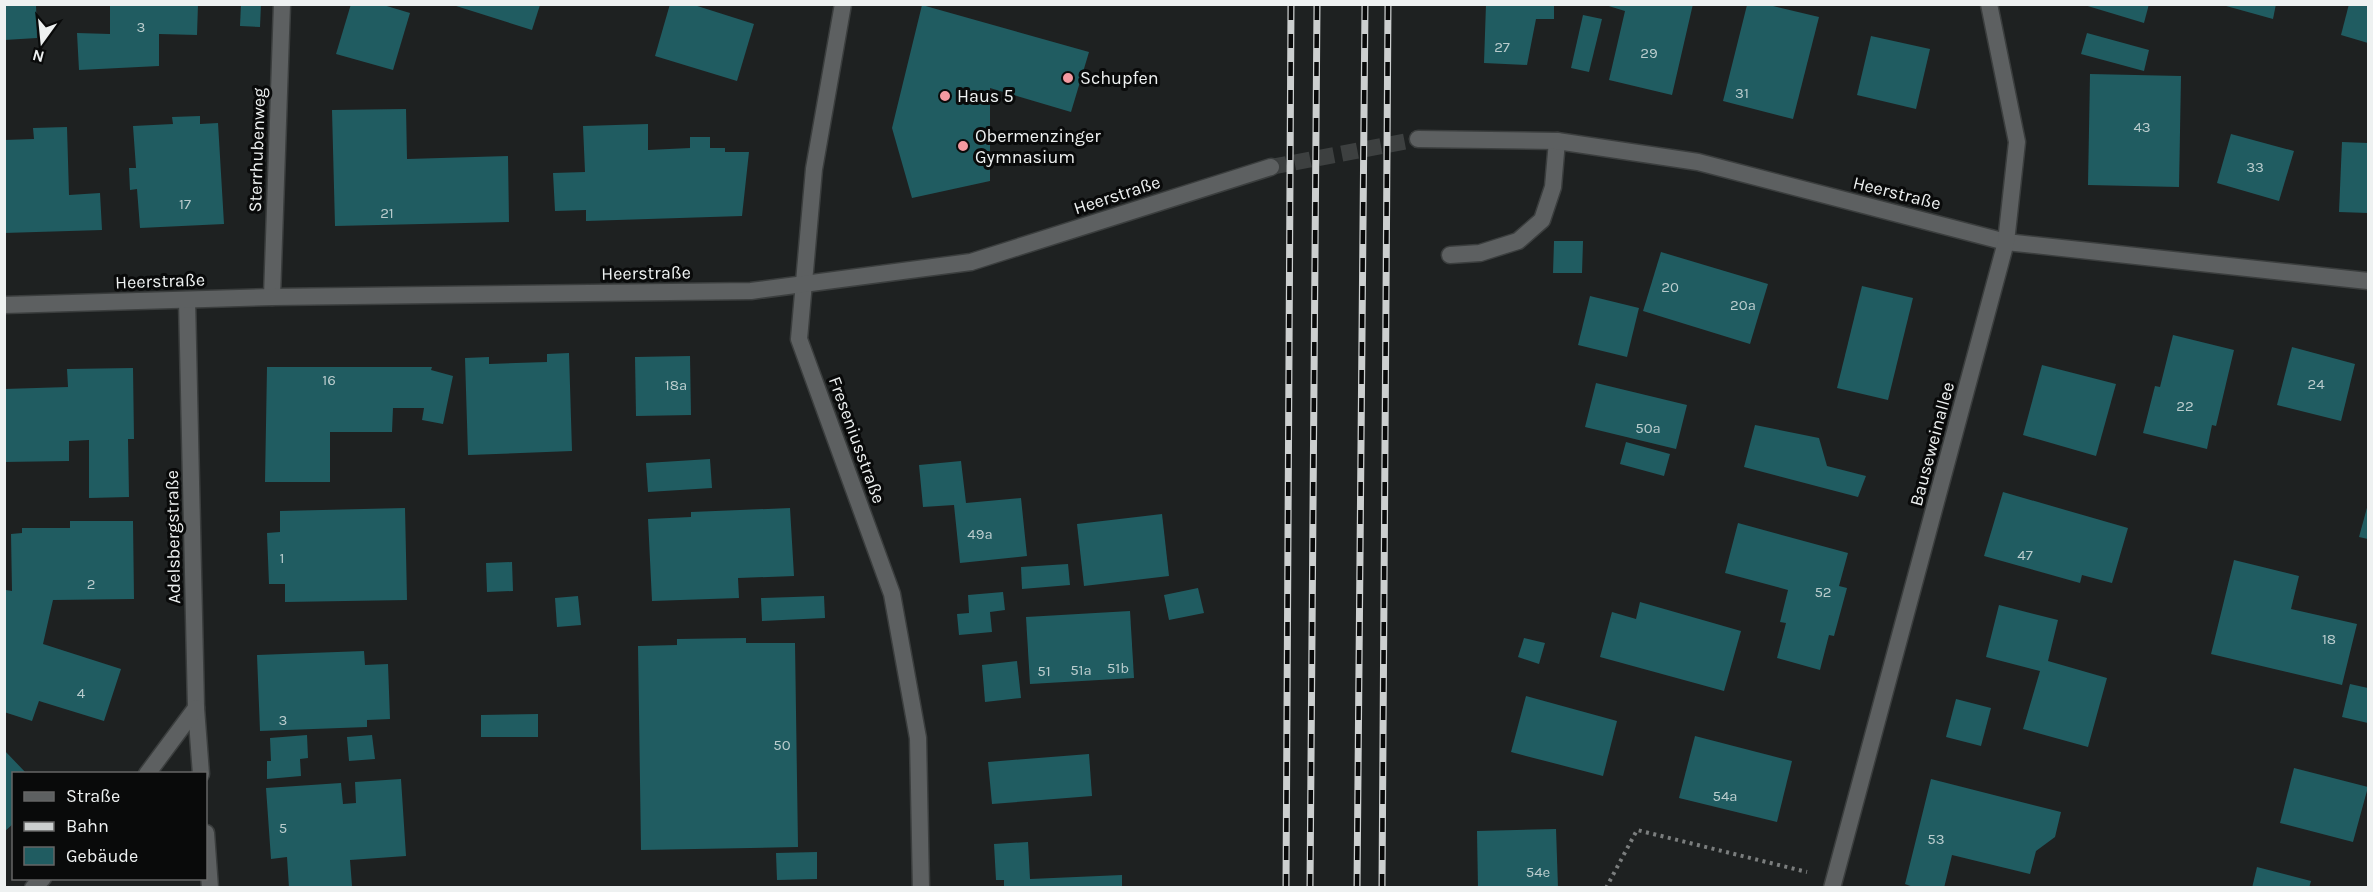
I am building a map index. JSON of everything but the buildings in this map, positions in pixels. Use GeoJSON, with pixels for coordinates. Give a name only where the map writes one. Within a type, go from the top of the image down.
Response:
{"type":"FeatureCollection","features":[{"type":"Feature","properties":{"kind":"street","name":"Sterrhubenweg"},"geometry":{"type":"LineString","coordinates":[[272,297],[282,4]]}},
{"type":"Feature","properties":{"kind":"street","name":"Freseniusstraße"},"geometry":{"type":"LineString","coordinates":[[843,4],[814,169],[800,339],[892,594],[918,738],[921,888]]}},
{"type":"Feature","properties":{"kind":"street","name":"Bauseweinallee"},"geometry":{"type":"LineString","coordinates":[[1833,883],[2006,242],[2017,142],[1989,4]]}},
{"type":"Feature","properties":{"kind":"street","name":"Heerstraße"},"geometry":{"type":"LineString","coordinates":[[1418,139],[1557,141],[1698,162],[2006,242],[2368,281]]}},
{"type":"Feature","properties":{"kind":"street"},"geometry":{"type":"LineString","coordinates":[[1450,255],[1480,253],[1518,242],[1542,220],[1553,187],[1557,141]]}},
{"type":"Feature","properties":{"kind":"street","name":"Heerstraße"},"geometry":{"type":"LineString","coordinates":[[4,305],[272,297],[751,291],[971,262],[1271,167]]}},
{"type":"Feature","properties":{"kind":"street","name":"Adelsbergstraße"},"geometry":{"type":"LineString","coordinates":[[187,300],[196,708],[201,772]]}},
{"type":"Feature","properties":{"kind":"street"},"geometry":{"type":"LineString","coordinates":[[148,772],[196,708]]}},
{"type":"Feature","properties":{"kind":"street"},"geometry":{"type":"LineString","coordinates":[[207,847],[210,888]]}},
{"type":"Feature","properties":{"kind":"path"},"geometry":{"type":"LineString","coordinates":[[1606,888],[1637,830],[1833,883]]}},
{"type":"Feature","properties":{"kind":"tunnel"},"geometry":{"type":"LineString","coordinates":[[1271,167],[1418,139]]}},
{"type":"Feature","properties":{"kind":"railway"},"geometry":{"type":"LineString","coordinates":[[1286,888],[1291,4]]}},
{"type":"Feature","properties":{"kind":"railway"},"geometry":{"type":"LineString","coordinates":[[1310,888],[1317,4]]}},
{"type":"Feature","properties":{"kind":"railway"},"geometry":{"type":"LineString","coordinates":[[1357,888],[1365,4]]}},
{"type":"Feature","properties":{"kind":"railway"},"geometry":{"type":"LineString","coordinates":[[1382,888],[1388,4]]}},
{"type":"Feature","properties":{"kind":"place","name":"Schupfen"},"geometry":{"type":"Point","coordinates":[1068,78]}},
{"type":"Feature","properties":{"kind":"place","name":"Haus 5"},"geometry":{"type":"Point","coordinates":[945,96]}},
{"type":"Feature","properties":{"kind":"place","name":"Obermenzinger Gymnasium"},"geometry":{"type":"Point","coordinates":[963,146]}}]}
